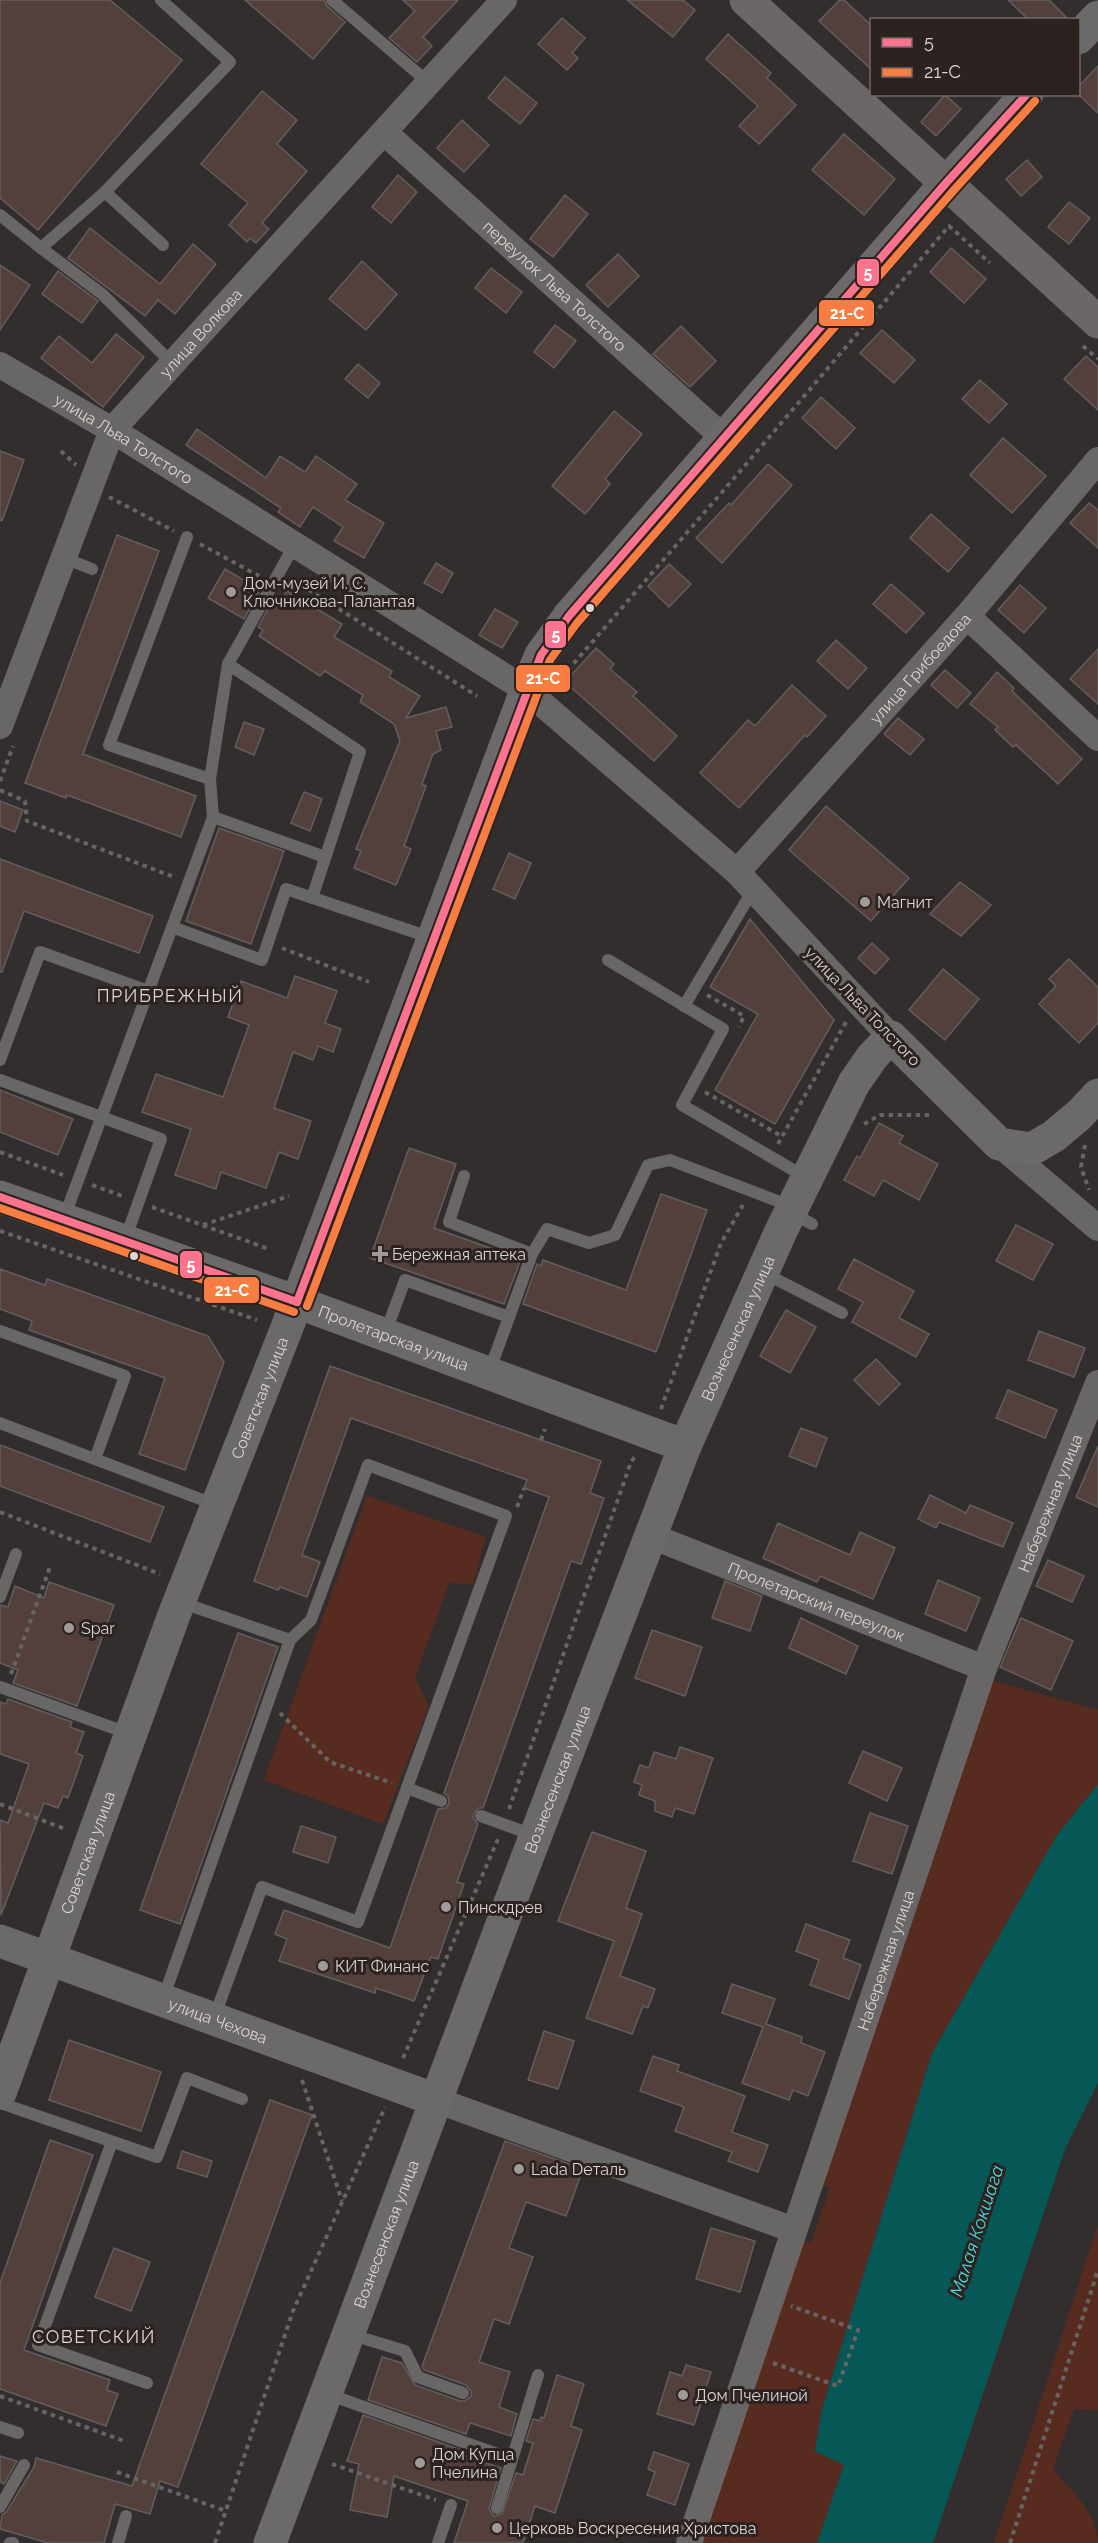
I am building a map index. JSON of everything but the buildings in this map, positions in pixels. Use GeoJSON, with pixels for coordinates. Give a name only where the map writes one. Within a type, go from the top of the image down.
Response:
{"type":"FeatureCollection","features":[{"type":"Feature","properties":{"kind":"main road"},"geometry":{"type":"LineString","coordinates":[[746,0],[1098,322]]}},
{"type":"Feature","properties":{"kind":"street","name":"улица Волкова"},"geometry":{"type":"LineString","coordinates":[[0,726],[112,430],[504,0]]}},
{"type":"Feature","properties":{"kind":"street"},"geometry":{"type":"LineString","coordinates":[[1080,36],[1098,17]]}},
{"type":"Feature","properties":{"kind":"street","name":"Советская улица"},"geometry":{"type":"LineString","coordinates":[[0,2093],[179,1602],[297,1302],[433,938],[541,688],[542,655],[569,616],[946,183],[1025,96]]}},
{"type":"Feature","properties":{"kind":"street","name":"переулок Льва Толстого"},"geometry":{"type":"LineString","coordinates":[[384,132],[725,439]]}},
{"type":"Feature","properties":{"kind":"street","name":"улица Льва Толстого"},"geometry":{"type":"LineString","coordinates":[[0,365],[112,430],[295,544],[541,688],[745,881],[891,1037],[999,1144],[1098,1228]]}},
{"type":"Feature","properties":{"kind":"street","name":"улица Грибоедова"},"geometry":{"type":"LineString","coordinates":[[745,881],[1098,460]]}},
{"type":"Feature","properties":{"kind":"street"},"geometry":{"type":"LineString","coordinates":[[967,616],[1098,738]]}},
{"type":"Feature","properties":{"kind":"street","name":"Вознесенская улица"},"geometry":{"type":"LineString","coordinates":[[270,2543],[685,1446],[763,1272],[801,1205],[854,1083],[872,1057],[891,1037]]}},
{"type":"Feature","properties":{"kind":"street"},"geometry":{"type":"LineString","coordinates":[[999,1144],[1032,1149],[1054,1136],[1098,1095]]}},
{"type":"Feature","properties":{"kind":"street","name":"Пролетарская улица"},"geometry":{"type":"LineString","coordinates":[[0,1197],[297,1302],[685,1446]]}},
{"type":"Feature","properties":{"kind":"street","name":"Набережная улица"},"geometry":{"type":"LineString","coordinates":[[689,2543],[984,1668],[1098,1383]]}},
{"type":"Feature","properties":{"kind":"street","name":"Пролетарский переулок"},"geometry":{"type":"LineString","coordinates":[[651,1536],[984,1668]]}},
{"type":"Feature","properties":{"kind":"street","name":"улица Чехова"},"geometry":{"type":"LineString","coordinates":[[0,1941],[436,2100]]}},
{"type":"Feature","properties":{"kind":"street"},"geometry":{"type":"LineString","coordinates":[[436,2100],[794,2230]]}},
{"type":"Feature","properties":{"kind":"lane"},"geometry":{"type":"LineString","coordinates":[[41,248],[105,192],[230,62],[161,0]]}},
{"type":"Feature","properties":{"kind":"lane"},"geometry":{"type":"LineString","coordinates":[[332,0],[429,83]]}},
{"type":"Feature","properties":{"kind":"lane"},"geometry":{"type":"LineString","coordinates":[[105,192],[163,245]]}},
{"type":"Feature","properties":{"kind":"lane"},"geometry":{"type":"LineString","coordinates":[[0,214],[102,294],[172,363]]}},
{"type":"Feature","properties":{"kind":"lane"},"geometry":{"type":"LineString","coordinates":[[187,537],[109,745],[210,779]]}},
{"type":"Feature","properties":{"kind":"lane"},"geometry":{"type":"LineString","coordinates":[[64,1219],[213,817],[210,779],[228,664],[295,544]]}},
{"type":"Feature","properties":{"kind":"lane"},"geometry":{"type":"LineString","coordinates":[[64,558],[92,569]]}},
{"type":"Feature","properties":{"kind":"lane"},"geometry":{"type":"LineString","coordinates":[[228,664],[360,752],[312,898]]}},
{"type":"Feature","properties":{"kind":"lane"},"geometry":{"type":"LineString","coordinates":[[213,817],[325,857]]}},
{"type":"Feature","properties":{"kind":"lane"},"geometry":{"type":"LineString","coordinates":[[684,1006],[745,881]]}},
{"type":"Feature","properties":{"kind":"lane"},"geometry":{"type":"LineString","coordinates":[[172,927],[262,960],[286,889],[433,938]]}},
{"type":"Feature","properties":{"kind":"lane"},"geometry":{"type":"LineString","coordinates":[[0,1060],[40,952],[148,991]]}},
{"type":"Feature","properties":{"kind":"lane"},"geometry":{"type":"LineString","coordinates":[[608,960],[723,1029],[682,1105],[771,1157],[801,1205]]}},
{"type":"Feature","properties":{"kind":"lane"},"geometry":{"type":"LineString","coordinates":[[0,1080],[161,1139],[124,1241]]}},
{"type":"Feature","properties":{"kind":"lane"},"geometry":{"type":"LineString","coordinates":[[488,1373],[532,1254],[547,1229],[589,1243],[615,1235],[648,1165],[670,1160],[752,1191],[801,1205]]}},
{"type":"Feature","properties":{"kind":"lane"},"geometry":{"type":"LineString","coordinates":[[464,1176],[449,1222],[532,1254]]}},
{"type":"Feature","properties":{"kind":"lane"},"geometry":{"type":"LineString","coordinates":[[763,1272],[842,1313]]}},
{"type":"Feature","properties":{"kind":"lane"},"geometry":{"type":"LineString","coordinates":[[385,1335],[405,1280],[509,1317]]}},
{"type":"Feature","properties":{"kind":"lane"},"geometry":{"type":"LineString","coordinates":[[0,1330],[125,1377],[95,1459]]}},
{"type":"Feature","properties":{"kind":"lane"},"geometry":{"type":"LineString","coordinates":[[0,1423],[217,1505]]}},
{"type":"Feature","properties":{"kind":"lane"},"geometry":{"type":"LineString","coordinates":[[163,2000],[290,1640],[311,1620],[368,1466],[506,1516],[358,1922],[262,1887],[213,2019]]}},
{"type":"Feature","properties":{"kind":"lane"},"geometry":{"type":"LineString","coordinates":[[0,1597],[16,1554]]}},
{"type":"Feature","properties":{"kind":"lane"},"geometry":{"type":"LineString","coordinates":[[179,1602],[290,1640]]}},
{"type":"Feature","properties":{"kind":"lane"},"geometry":{"type":"LineString","coordinates":[[3,1688],[132,1734]]}},
{"type":"Feature","properties":{"kind":"lane"},"geometry":{"type":"LineString","coordinates":[[407,1788],[441,1801]]}},
{"type":"Feature","properties":{"kind":"lane"},"geometry":{"type":"LineString","coordinates":[[481,1815],[536,1836]]}},
{"type":"Feature","properties":{"kind":"lane"},"geometry":{"type":"LineString","coordinates":[[0,2103],[158,2157],[187,2078],[242,2099]]}},
{"type":"Feature","properties":{"kind":"lane"},"geometry":{"type":"LineString","coordinates":[[112,2142],[38,2345],[147,2383]]}},
{"type":"Feature","properties":{"kind":"lane"},"geometry":{"type":"LineString","coordinates":[[348,2333],[405,2351],[418,2377],[463,2393]]}},
{"type":"Feature","properties":{"kind":"lane"},"geometry":{"type":"LineString","coordinates":[[497,2508],[538,2375]]}},
{"type":"Feature","properties":{"kind":"lane"},"geometry":{"type":"LineString","coordinates":[[325,2394],[512,2459]]}},
{"type":"Feature","properties":{"kind":"lane"},"geometry":{"type":"LineString","coordinates":[[0,2427],[18,2433]]}},
{"type":"Feature","properties":{"kind":"lane"},"geometry":{"type":"LineString","coordinates":[[0,2507],[24,2465]]}},
{"type":"Feature","properties":{"kind":"lane"},"geometry":{"type":"LineString","coordinates":[[438,2543],[451,2505]]}},
{"type":"Feature","properties":{"kind":"lane"},"geometry":{"type":"LineString","coordinates":[[118,2543],[126,2516]]}},
{"type":"Feature","properties":{"kind":"path"},"geometry":{"type":"LineString","coordinates":[[541,688],[742,470],[948,226]]}},
{"type":"Feature","properties":{"kind":"path"},"geometry":{"type":"LineString","coordinates":[[280,572],[477,696]]}},
{"type":"Feature","properties":{"kind":"path"},"geometry":{"type":"LineString","coordinates":[[0,790],[25,801],[27,821],[188,883]]}},
{"type":"Feature","properties":{"kind":"path"},"geometry":{"type":"LineString","coordinates":[[267,942],[369,982]]}},
{"type":"Feature","properties":{"kind":"path"},"geometry":{"type":"LineString","coordinates":[[771,1157],[847,1020]]}},
{"type":"Feature","properties":{"kind":"path"},"geometry":{"type":"LineString","coordinates":[[861,1126],[880,1115],[940,1117]]}},
{"type":"Feature","properties":{"kind":"path"},"geometry":{"type":"LineString","coordinates":[[1086,1141],[1081,1167],[1092,1198]]}},
{"type":"Feature","properties":{"kind":"path"},"geometry":{"type":"LineString","coordinates":[[403,2058],[504,1824],[632,1462],[652,1434],[721,1243],[752,1191]]}},
{"type":"Feature","properties":{"kind":"path"},"geometry":{"type":"LineString","coordinates":[[202,1225],[289,1196]]}},
{"type":"Feature","properties":{"kind":"path"},"geometry":{"type":"LineString","coordinates":[[0,1231],[257,1320]]}},
{"type":"Feature","properties":{"kind":"path"},"geometry":{"type":"LineString","coordinates":[[541,1440],[545,1429]]}},
{"type":"Feature","properties":{"kind":"path"},"geometry":{"type":"LineString","coordinates":[[0,1512],[160,1574]]}},
{"type":"Feature","properties":{"kind":"path"},"geometry":{"type":"LineString","coordinates":[[3,1688],[50,1567]]}},
{"type":"Feature","properties":{"kind":"path"},"geometry":{"type":"LineString","coordinates":[[268,1702],[330,1762],[407,1788]]}},
{"type":"Feature","properties":{"kind":"path"},"geometry":{"type":"LineString","coordinates":[[0,1804],[65,1829]]}},
{"type":"Feature","properties":{"kind":"path"},"geometry":{"type":"LineString","coordinates":[[302,2080],[342,2202]]}},
{"type":"Feature","properties":{"kind":"path"},"geometry":{"type":"LineString","coordinates":[[215,2543],[293,2311],[385,2106]]}},
{"type":"Feature","properties":{"kind":"path"},"geometry":{"type":"LineString","coordinates":[[1010,2543],[1098,2270]]}},
{"type":"Feature","properties":{"kind":"path"},"geometry":{"type":"LineString","coordinates":[[771,2298],[858,2330],[838,2386],[794,2370]]}},
{"type":"Feature","properties":{"kind":"path"},"geometry":{"type":"LineString","coordinates":[[0,2396],[127,2442]]}},
{"type":"Feature","properties":{"kind":"path"},"geometry":{"type":"LineString","coordinates":[[332,2464],[451,2505]]}},
{"type":"Feature","properties":{"kind":"path"},"geometry":{"type":"LineString","coordinates":[[117,2472],[226,2511]]}},
{"type":"Feature","properties":{"kind":"shaded area"},"geometry":{"type":"Polygon","coordinates":[[[367,1496],[486,1537],[473,1584],[449,1583],[415,1678],[429,1706],[383,1824],[264,1780],[367,1496]]]}},
{"type":"Feature","properties":{"kind":"shaded area"},"geometry":{"type":"Polygon","coordinates":[[[987,1679],[1098,1710],[1098,1784],[1057,1835],[932,2053],[822,2409],[815,2451],[844,2464],[817,2543],[695,2543],[796,2238],[811,2243],[830,2188],[814,2182],[987,1679]]]}},
{"type":"Feature","properties":{"kind":"shaded area"},"geometry":{"type":"Polygon","coordinates":[[[1098,2225],[1098,2410],[1074,2409],[1053,2469],[1089,2512],[1097,2532],[1098,2543],[994,2543],[1098,2225]]]}},
{"type":"Feature","properties":{"kind":"water","name":"Малая Кокшага"},"geometry":{"type":"Polygon","coordinates":[[[1098,1784],[1098,2083],[1065,2149],[933,2543],[817,2543],[844,2465],[815,2451],[822,2409],[932,2053],[1057,1835],[1098,1784]]]}},
{"type":"Feature","properties":{"kind":"transit line","name":"5"},"geometry":{"type":"LineString","coordinates":[[297,1302],[541,655],[569,616],[946,183],[1025,96]]}},
{"type":"Feature","properties":{"kind":"transit line","name":"21-С"},"geometry":{"type":"LineString","coordinates":[[307,1306],[550,660],[577,623],[954,190],[1035,101]]}},
{"type":"Feature","properties":{"kind":"transit line","name":"5"},"geometry":{"type":"LineString","coordinates":[[0,1197],[297,1302]]}},
{"type":"Feature","properties":{"kind":"transit line","name":"21-С"},"geometry":{"type":"LineString","coordinates":[[0,1208],[294,1312]]}},
{"type":"Feature","properties":{"kind":"place","name":"Дом-музей И. С. Ключникова-Палантая"},"geometry":{"type":"Point","coordinates":[231,592]}},
{"type":"Feature","properties":{"kind":"place","name":"Магнит"},"geometry":{"type":"Point","coordinates":[865,902]}},
{"type":"Feature","properties":{"kind":"place","name":"Бережная аптека"},"geometry":{"type":"Point","coordinates":[380,1254]}},
{"type":"Feature","properties":{"kind":"place","name":"Spar"},"geometry":{"type":"Point","coordinates":[69,1628]}},
{"type":"Feature","properties":{"kind":"place","name":"Пинскдрев"},"geometry":{"type":"Point","coordinates":[446,1907]}},
{"type":"Feature","properties":{"kind":"place","name":"КИТ Финанс"},"geometry":{"type":"Point","coordinates":[323,1966]}},
{"type":"Feature","properties":{"kind":"place","name":"Lada Dеталь"},"geometry":{"type":"Point","coordinates":[519,2169]}},
{"type":"Feature","properties":{"kind":"place","name":"Дом Пчелиной"},"geometry":{"type":"Point","coordinates":[683,2395]}},
{"type":"Feature","properties":{"kind":"place","name":"Дом Купца Пчелина"},"geometry":{"type":"Point","coordinates":[420,2463]}},
{"type":"Feature","properties":{"kind":"place","name":"Церковь Воскресения Христова"},"geometry":{"type":"Point","coordinates":[497,2528]}},
{"type":"Feature","properties":{"kind":"district","name":"ПРИБРЕЖНЫЙ"},"geometry":{"type":"Point","coordinates":[170,996]}},
{"type":"Feature","properties":{"kind":"district","name":"СОВЕТСКИЙ"},"geometry":{"type":"Point","coordinates":[94,2337]}}]}
